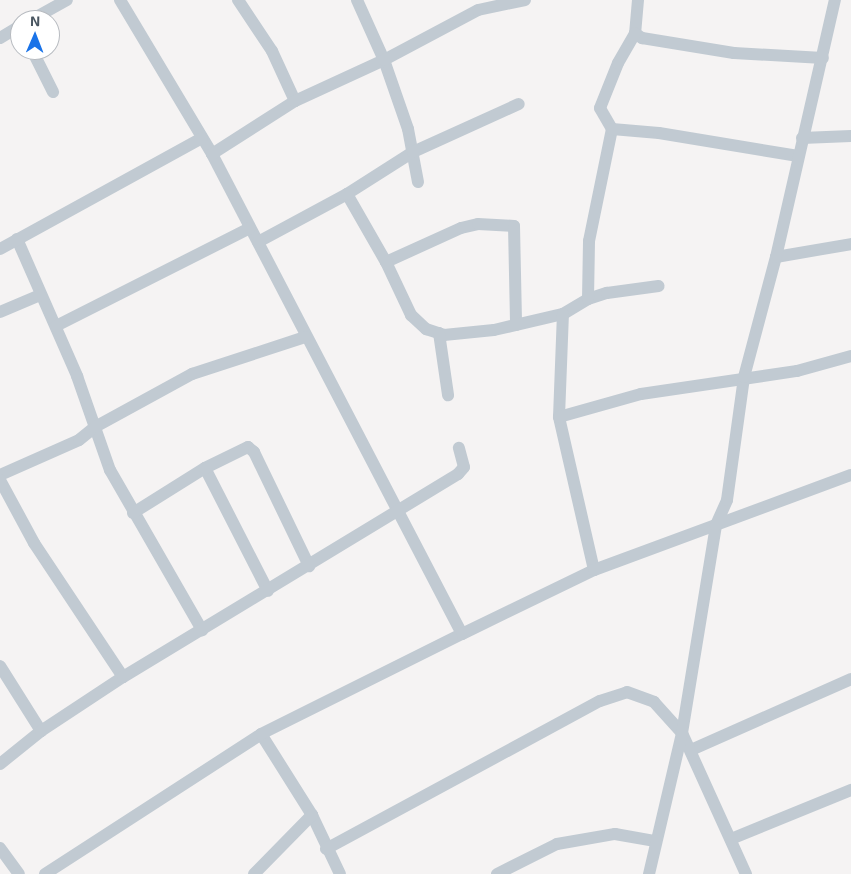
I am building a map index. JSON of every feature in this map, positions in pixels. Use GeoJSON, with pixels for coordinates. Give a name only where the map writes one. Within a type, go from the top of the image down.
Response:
{"type":"FeatureCollection","features":[{"type":"Feature","properties":{"kind":"street"},"geometry":{"type":"LineString","coordinates":[[49,10],[67,0]]}},
{"type":"Feature","properties":{"kind":"street"},"geometry":{"type":"LineString","coordinates":[[120,0],[212,154],[305,337],[462,634]]}},
{"type":"Feature","properties":{"kind":"street"},"geometry":{"type":"LineString","coordinates":[[238,0],[272,51],[295,101]]}},
{"type":"Feature","properties":{"kind":"street"},"geometry":{"type":"LineString","coordinates":[[357,0],[384,60],[408,129],[418,182]]}},
{"type":"Feature","properties":{"kind":"street"},"geometry":{"type":"LineString","coordinates":[[212,154],[295,101],[384,60],[475,5],[525,0]]}},
{"type":"Feature","properties":{"kind":"street"},"geometry":{"type":"LineString","coordinates":[[588,299],[590,240],[612,129],[600,108],[618,63],[635,33],[638,0]]}},
{"type":"Feature","properties":{"kind":"street"},"geometry":{"type":"LineString","coordinates":[[649,874],[655,841],[682,733],[716,525],[727,500],[744,377],[776,257],[802,138],[823,58],[834,0]]}},
{"type":"Feature","properties":{"kind":"street"},"geometry":{"type":"LineString","coordinates":[[635,33],[642,38],[734,53],[823,58]]}},
{"type":"Feature","properties":{"kind":"street"},"geometry":{"type":"LineString","coordinates":[[37,60],[53,92]]}},
{"type":"Feature","properties":{"kind":"street"},"geometry":{"type":"LineString","coordinates":[[258,242],[347,194],[413,152],[519,104]]}},
{"type":"Feature","properties":{"kind":"street"},"geometry":{"type":"LineString","coordinates":[[612,129],[658,132],[798,156]]}},
{"type":"Feature","properties":{"kind":"street"},"geometry":{"type":"LineString","coordinates":[[802,138],[851,136]]}},
{"type":"Feature","properties":{"kind":"street"},"geometry":{"type":"LineString","coordinates":[[0,249],[202,138]]}},
{"type":"Feature","properties":{"kind":"street"},"geometry":{"type":"LineString","coordinates":[[347,194],[386,262],[411,315],[426,328],[444,335],[516,325],[563,314],[588,299],[607,293],[659,286]]}},
{"type":"Feature","properties":{"kind":"street"},"geometry":{"type":"LineString","coordinates":[[386,262],[460,228],[478,224],[514,226],[516,325]]}},
{"type":"Feature","properties":{"kind":"street"},"geometry":{"type":"LineString","coordinates":[[56,326],[250,228]]}},
{"type":"Feature","properties":{"kind":"street"},"geometry":{"type":"LineString","coordinates":[[17,240],[40,296],[56,326],[110,470],[202,630]]}},
{"type":"Feature","properties":{"kind":"street"},"geometry":{"type":"LineString","coordinates":[[776,257],[851,244]]}},
{"type":"Feature","properties":{"kind":"street"},"geometry":{"type":"LineString","coordinates":[[0,312],[40,296]]}},
{"type":"Feature","properties":{"kind":"street"},"geometry":{"type":"LineString","coordinates":[[563,314],[559,417],[594,570]]}},
{"type":"Feature","properties":{"kind":"street"},"geometry":{"type":"LineString","coordinates":[[438,333],[448,395]]}},
{"type":"Feature","properties":{"kind":"street"},"geometry":{"type":"LineString","coordinates":[[0,475],[79,440],[95,427],[192,374],[305,337]]}},
{"type":"Feature","properties":{"kind":"street"},"geometry":{"type":"LineString","coordinates":[[559,417],[642,394],[744,377],[797,371],[851,356]]}},
{"type":"Feature","properties":{"kind":"street"},"geometry":{"type":"LineString","coordinates":[[133,513],[205,468],[244,448],[252,449],[309,566]]}},
{"type":"Feature","properties":{"kind":"street"},"geometry":{"type":"LineString","coordinates":[[0,764],[41,731],[123,677],[398,513],[429,490],[458,474],[464,467],[459,448]]}},
{"type":"Feature","properties":{"kind":"street"},"geometry":{"type":"LineString","coordinates":[[205,468],[268,590]]}},
{"type":"Feature","properties":{"kind":"street"},"geometry":{"type":"LineString","coordinates":[[45,874],[261,734],[462,634],[594,570],[851,476]]}},
{"type":"Feature","properties":{"kind":"street"},"geometry":{"type":"LineString","coordinates":[[0,480],[34,543],[123,677]]}},
{"type":"Feature","properties":{"kind":"street"},"geometry":{"type":"LineString","coordinates":[[0,666],[41,731]]}},
{"type":"Feature","properties":{"kind":"street"},"geometry":{"type":"LineString","coordinates":[[691,750],[851,679]]}},
{"type":"Feature","properties":{"kind":"street"},"geometry":{"type":"LineString","coordinates":[[326,848],[600,701],[627,692],[654,702],[682,733],[746,874]]}},
{"type":"Feature","properties":{"kind":"street"},"geometry":{"type":"LineString","coordinates":[[261,734],[312,815],[326,848],[340,874]]}},
{"type":"Feature","properties":{"kind":"street"},"geometry":{"type":"LineString","coordinates":[[731,840],[851,790]]}},
{"type":"Feature","properties":{"kind":"street"},"geometry":{"type":"LineString","coordinates":[[254,874],[312,815]]}},
{"type":"Feature","properties":{"kind":"street"},"geometry":{"type":"LineString","coordinates":[[497,874],[557,844],[615,834],[655,841]]}},
{"type":"Feature","properties":{"kind":"street"},"geometry":{"type":"LineString","coordinates":[[0,848],[19,874]]}}]}
